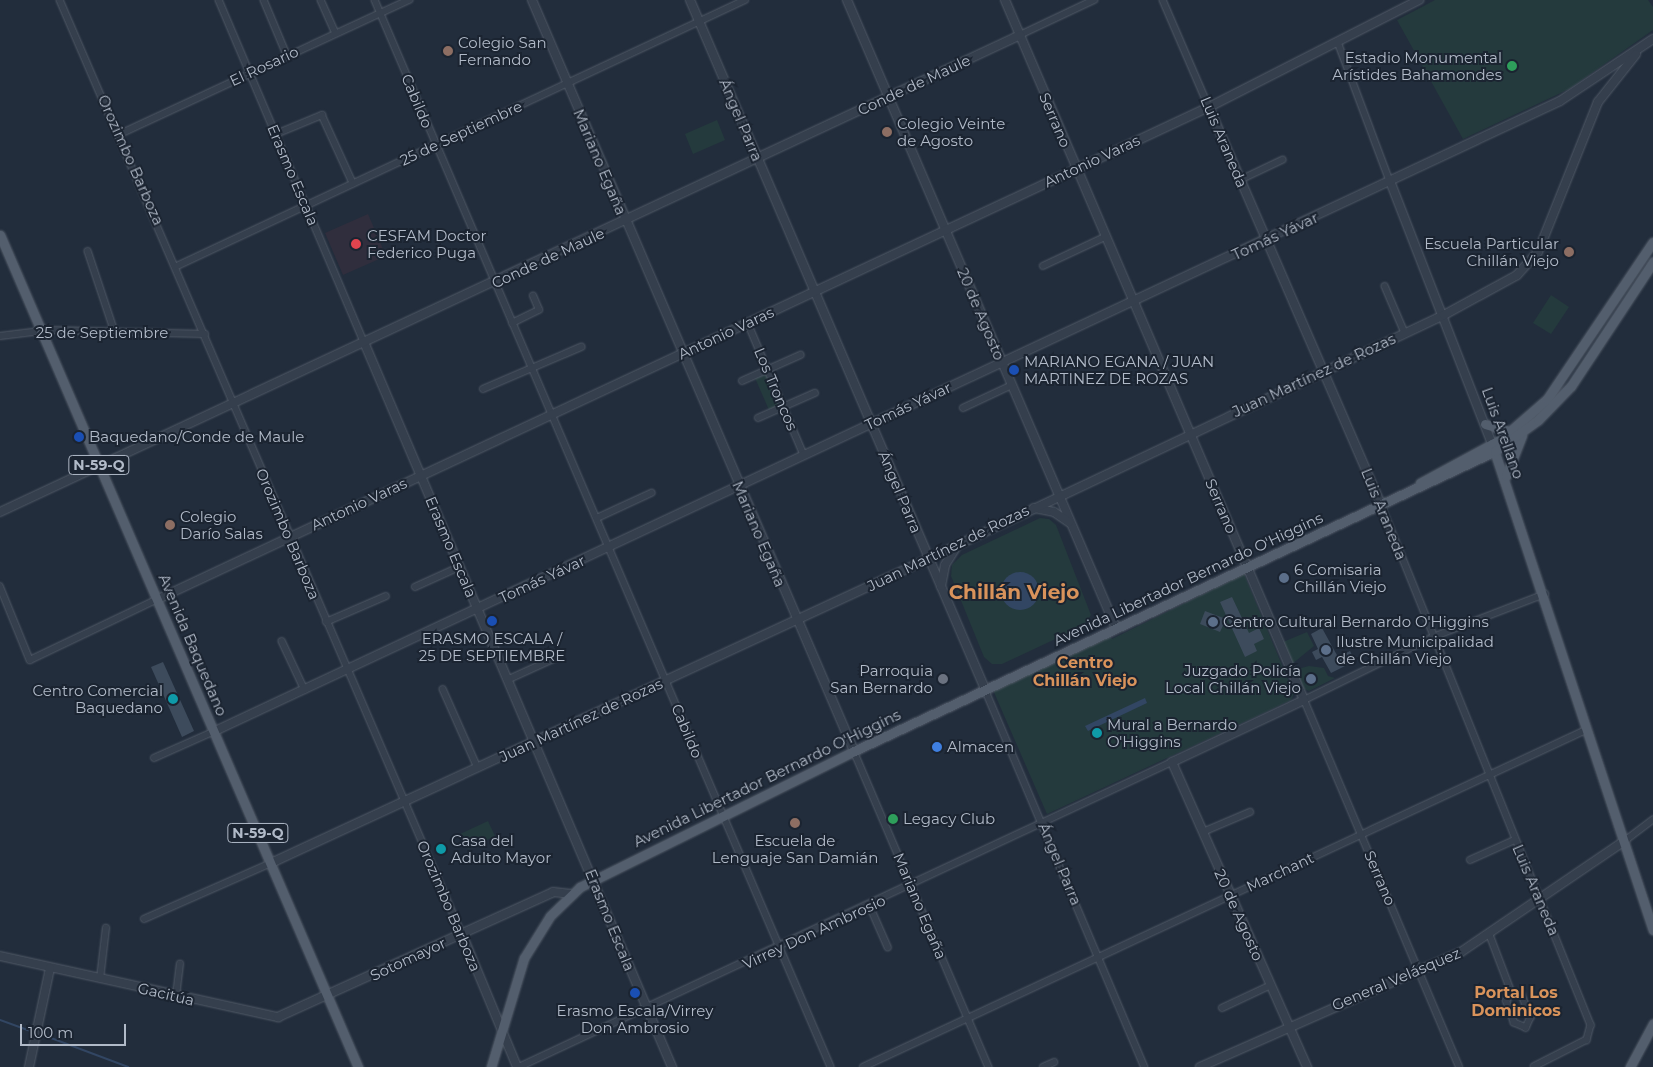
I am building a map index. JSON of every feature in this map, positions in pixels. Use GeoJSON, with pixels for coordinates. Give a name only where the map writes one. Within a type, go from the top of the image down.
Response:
{"type":"FeatureCollection","features":[{"type":"Feature","properties":{"kind":"main road","name":"Avenida Baquedano"},"geometry":{"type":"LineString","coordinates":[[0,235],[358,1067]]}},
{"type":"Feature","properties":{"kind":"main road","name":"Avenida Libertador Bernardo O'Higgins"},"geometry":{"type":"LineString","coordinates":[[1494,448],[1560,383],[1653,242]]}},
{"type":"Feature","properties":{"kind":"main road","name":"Avenida Libertador Bernardo O'Higgins"},"geometry":{"type":"LineString","coordinates":[[491,1067],[524,958],[571,894],[593,879],[722,814],[1398,496],[1494,448],[1528,428],[1579,376],[1653,262]]}},
{"type":"Feature","properties":{"kind":"main road"},"geometry":{"type":"LineString","coordinates":[[1485,424],[1511,432]]}},
{"type":"Feature","properties":{"kind":"main road"},"geometry":{"type":"LineString","coordinates":[[1506,479],[1511,454],[1528,428]]}},
{"type":"Feature","properties":{"kind":"main road","name":"Luis Arellano"},"geometry":{"type":"LineString","coordinates":[[1494,448],[1545,594],[1626,840],[1653,930]]}},
{"type":"Feature","properties":{"kind":"main road"},"geometry":{"type":"LineString","coordinates":[[1630,1067],[1653,1024]]}},
{"type":"Feature","properties":{"kind":"street","name":"Orozimbo Barboza"},"geometry":{"type":"LineString","coordinates":[[61,0],[177,266],[288,537],[462,934],[518,1067]]}},
{"type":"Feature","properties":{"kind":"street","name":"Erasmo Escala"},"geometry":{"type":"LineString","coordinates":[[219,0],[672,1067]]}},
{"type":"Feature","properties":{"kind":"street"},"geometry":{"type":"LineString","coordinates":[[264,0],[287,55]]}},
{"type":"Feature","properties":{"kind":"street"},"geometry":{"type":"LineString","coordinates":[[321,0],[335,32]]}},
{"type":"Feature","properties":{"kind":"street","name":"Cabildo"},"geometry":{"type":"LineString","coordinates":[[374,0],[831,1067]]}},
{"type":"Feature","properties":{"kind":"street","name":"El Rosario"},"geometry":{"type":"LineString","coordinates":[[120,134],[335,32],[410,0]]}},
{"type":"Feature","properties":{"kind":"street","name":"Mariano Egaña"},"geometry":{"type":"LineString","coordinates":[[532,0],[624,222],[989,1067]]}},
{"type":"Feature","properties":{"kind":"street","name":"Ángel Parra"},"geometry":{"type":"LineString","coordinates":[[690,0],[928,559],[1044,824],[1146,1067]]}},
{"type":"Feature","properties":{"kind":"street","name":"25 de Septiembre"},"geometry":{"type":"LineString","coordinates":[[177,266],[745,0]]}},
{"type":"Feature","properties":{"kind":"street","name":"20 de Agosto"},"geometry":{"type":"LineString","coordinates":[[847,0],[1116,628]]}},
{"type":"Feature","properties":{"kind":"street","name":"Serrano"},"geometry":{"type":"LineString","coordinates":[[1005,0],[1133,303],[1362,834],[1459,1067]]}},
{"type":"Feature","properties":{"kind":"street","name":"Conde de Maule"},"geometry":{"type":"LineString","coordinates":[[0,512],[98,464],[624,222],[1094,0]]}},
{"type":"Feature","properties":{"kind":"street","name":"Luis Araneda"},"geometry":{"type":"LineString","coordinates":[[1163,0],[1381,504],[1488,775],[1540,899],[1591,1034],[1534,1067]]}},
{"type":"Feature","properties":{"kind":"street","name":"Antonio Varas"},"geometry":{"type":"LineString","coordinates":[[0,586],[30,660],[420,475],[1209,107],[1419,0]]}},
{"type":"Feature","properties":{"kind":"street","name":"Tomás Yávar"},"geometry":{"type":"LineString","coordinates":[[154,758],[477,610],[871,423],[1133,303],[1560,101],[1636,54],[1653,39]]}},
{"type":"Feature","properties":{"kind":"street","name":"Luis Arellano"},"geometry":{"type":"LineString","coordinates":[[1338,42],[1494,448]]}},
{"type":"Feature","properties":{"kind":"street","name":"Juan Martínez de Rozas"},"geometry":{"type":"LineString","coordinates":[[144,919],[271,863],[666,681],[1444,315],[1531,264],[1594,110],[1636,54]]}},
{"type":"Feature","properties":{"kind":"street"},"geometry":{"type":"LineString","coordinates":[[276,134],[322,115],[353,183]]}},
{"type":"Feature","properties":{"kind":"street"},"geometry":{"type":"LineString","coordinates":[[1240,180],[1282,160]]}},
{"type":"Feature","properties":{"kind":"street"},"geometry":{"type":"LineString","coordinates":[[1043,266],[1105,237]]}},
{"type":"Feature","properties":{"kind":"street"},"geometry":{"type":"LineString","coordinates":[[88,252],[115,332]]}},
{"type":"Feature","properties":{"kind":"street"},"geometry":{"type":"LineString","coordinates":[[1385,286],[1405,333]]}},
{"type":"Feature","properties":{"kind":"street"},"geometry":{"type":"LineString","coordinates":[[512,323],[539,310],[533,296]]}},
{"type":"Feature","properties":{"kind":"street","name":"Los Troncos"},"geometry":{"type":"LineString","coordinates":[[748,323],[804,455]]}},
{"type":"Feature","properties":{"kind":"street","name":"25 de Septiembre"},"geometry":{"type":"LineString","coordinates":[[0,336],[40,330],[205,334]]}},
{"type":"Feature","properties":{"kind":"street"},"geometry":{"type":"LineString","coordinates":[[483,389],[581,347]]}},
{"type":"Feature","properties":{"kind":"street"},"geometry":{"type":"LineString","coordinates":[[742,381],[800,355]]}},
{"type":"Feature","properties":{"kind":"street"},"geometry":{"type":"LineString","coordinates":[[964,408],[1012,386]]}},
{"type":"Feature","properties":{"kind":"street"},"geometry":{"type":"LineString","coordinates":[[758,418],[816,393]]}},
{"type":"Feature","properties":{"kind":"street"},"geometry":{"type":"LineString","coordinates":[[597,518],[651,494]]}},
{"type":"Feature","properties":{"kind":"street"},"geometry":{"type":"LineString","coordinates":[[1033,508],[1054,512],[1071,523]]}},
{"type":"Feature","properties":{"kind":"street"},"geometry":{"type":"LineString","coordinates":[[941,588],[945,565],[958,544]]}},
{"type":"Feature","properties":{"kind":"street"},"geometry":{"type":"LineString","coordinates":[[415,587],[459,567]]}},
{"type":"Feature","properties":{"kind":"street","name":"Virrey Don Ambrosio"},"geometry":{"type":"LineString","coordinates":[[518,1067],[912,887],[1304,700],[1433,636],[1545,594]]}},
{"type":"Feature","properties":{"kind":"street"},"geometry":{"type":"LineString","coordinates":[[326,622],[386,596]]}},
{"type":"Feature","properties":{"kind":"street"},"geometry":{"type":"LineString","coordinates":[[282,641],[305,690]]}},
{"type":"Feature","properties":{"kind":"street"},"geometry":{"type":"LineString","coordinates":[[507,680],[560,656]]}},
{"type":"Feature","properties":{"kind":"street"},"geometry":{"type":"LineString","coordinates":[[443,689],[478,768]]}},
{"type":"Feature","properties":{"kind":"street","name":"Marchant"},"geometry":{"type":"LineString","coordinates":[[863,1067],[1589,728]]}},
{"type":"Feature","properties":{"kind":"street","name":"20 de Agosto"},"geometry":{"type":"LineString","coordinates":[[1172,762],[1307,1067]]}},
{"type":"Feature","properties":{"kind":"street"},"geometry":{"type":"LineString","coordinates":[[1203,832],[1250,812]]}},
{"type":"Feature","properties":{"kind":"street","name":"General Velásquez"},"geometry":{"type":"LineString","coordinates":[[1200,1067],[1289,1025],[1420,972],[1490,935],[1653,820]]}},
{"type":"Feature","properties":{"kind":"street"},"geometry":{"type":"LineString","coordinates":[[1470,860],[1515,840]]}},
{"type":"Feature","properties":{"kind":"street","name":"Sotomayor"},"geometry":{"type":"LineString","coordinates":[[328,996],[553,892],[571,894]]}},
{"type":"Feature","properties":{"kind":"street"},"geometry":{"type":"LineString","coordinates":[[870,906],[888,946]]}},
{"type":"Feature","properties":{"kind":"street"},"geometry":{"type":"LineString","coordinates":[[100,979],[106,928]]}},
{"type":"Feature","properties":{"kind":"street"},"geometry":{"type":"LineString","coordinates":[[1490,935],[1512,993]]}},
{"type":"Feature","properties":{"kind":"street","name":"Gacitúa"},"geometry":{"type":"LineString","coordinates":[[0,958],[272,1017],[328,996]]}},
{"type":"Feature","properties":{"kind":"street"},"geometry":{"type":"LineString","coordinates":[[176,996],[180,964]]}},
{"type":"Feature","properties":{"kind":"street"},"geometry":{"type":"LineString","coordinates":[[29,1067],[50,968]]}},
{"type":"Feature","properties":{"kind":"street"},"geometry":{"type":"LineString","coordinates":[[1222,1008],[1271,986]]}},
{"type":"Feature","properties":{"kind":"street"},"geometry":{"type":"LineString","coordinates":[[1512,993],[1522,995],[1531,1017],[1526,1028],[1517,1027],[1512,1017],[1506,1001],[1512,993]]}},
{"type":"Feature","properties":{"kind":"street"},"geometry":{"type":"LineString","coordinates":[[1043,1067],[1054,1062]]}},
{"type":"Feature","properties":{"kind":"shaded area","name":"CESFAM Doctor Federico Puga"},"geometry":{"type":"Polygon","coordinates":[[[368,214],[386,256],[343,275],[325,233],[368,214]]]}},
{"type":"Feature","properties":{"kind":"green space","name":"Estadio Monumental Arístides Bahamondes"},"geometry":{"type":"Polygon","coordinates":[[[1435,0],[1648,0],[1653,7],[1653,30],[1569,89],[1463,139],[1397,20],[1435,0]]]}},
{"type":"Feature","properties":{"kind":"green space"},"geometry":{"type":"Polygon","coordinates":[[[717,120],[725,140],[693,154],[685,134],[717,120]]]}},
{"type":"Feature","properties":{"kind":"green space"},"geometry":{"type":"Polygon","coordinates":[[[1551,295],[1569,307],[1551,334],[1533,323],[1551,295]]]}},
{"type":"Feature","properties":{"kind":"green space"},"geometry":{"type":"Polygon","coordinates":[[[766,374],[779,405],[769,410],[755,378],[766,374]]]}},
{"type":"Feature","properties":{"kind":"green space"},"geometry":{"type":"Polygon","coordinates":[[[1040,518],[1049,519],[1056,525],[1091,615],[1083,626],[1002,664],[992,664],[984,657],[951,576],[952,565],[962,555],[1040,518]]]}},
{"type":"Feature","properties":{"kind":"green space"},"geometry":{"type":"Polygon","coordinates":[[[1244,574],[1294,694],[1291,700],[1047,814],[993,690],[1109,635],[1112,639],[1244,574]]]}},
{"type":"Feature","properties":{"kind":"green space"},"geometry":{"type":"Polygon","coordinates":[[[1307,632],[1314,646],[1292,664],[1283,642],[1307,632]]]}},
{"type":"Feature","properties":{"kind":"green space"},"geometry":{"type":"Polygon","coordinates":[[[1309,666],[1324,668],[1328,676],[1335,678],[1309,691],[1302,688],[1294,670],[1309,666]]]}},
{"type":"Feature","properties":{"kind":"green space"},"geometry":{"type":"Polygon","coordinates":[[[488,821],[495,836],[468,849],[460,834],[488,821]]]}},
{"type":"Feature","properties":{"kind":"water"},"geometry":{"type":"Polygon","coordinates":[[[1020,572],[1027,573],[1033,578],[1038,584],[1038,598],[1033,604],[1027,609],[1020,610],[1013,609],[1007,604],[1002,598],[1001,591],[1002,584],[1007,578],[1013,573],[1020,572]]]}},
{"type":"Feature","properties":{"kind":"water"},"geometry":{"type":"Polygon","coordinates":[[[1145,698],[1147,703],[1088,731],[1085,726],[1145,698]]]}},
{"type":"Feature","properties":{"kind":"building","name":"Centro Cultural Bernardo O'Higgins"},"geometry":{"type":"Polygon","coordinates":[[[1232,597],[1249,633],[1259,628],[1264,639],[1254,644],[1257,651],[1245,657],[1220,602],[1232,597]]]}},
{"type":"Feature","properties":{"kind":"building","name":"Centro Cultural Bernardo O'Higgins"},"geometry":{"type":"Polygon","coordinates":[[[1205,611],[1226,619],[1220,632],[1200,624],[1205,611]]]}},
{"type":"Feature","properties":{"kind":"building","name":"Ilustre Municipalidad de Chillán Viejo"},"geometry":{"type":"Polygon","coordinates":[[[1322,628],[1338,657],[1350,651],[1355,661],[1331,673],[1322,657],[1316,660],[1312,652],[1318,649],[1311,634],[1322,628]]]}},
{"type":"Feature","properties":{"kind":"building","name":"Centro Comercial Baquedano"},"geometry":{"type":"Polygon","coordinates":[[[163,662],[194,731],[182,737],[151,667],[163,662]]]}},
{"type":"Feature","properties":{"kind":"waterway"},"geometry":{"type":"LineString","coordinates":[[0,1020],[31,1031]]}},
{"type":"Feature","properties":{"kind":"waterway"},"geometry":{"type":"LineString","coordinates":[[43,1035],[128,1067]]}},
{"type":"Feature","properties":{"kind":"place","name":"Colegio San Fernando"},"geometry":{"type":"Point","coordinates":[448,51]}},
{"type":"Feature","properties":{"kind":"place","name":"Estadio Monumental Arístides Bahamondes"},"geometry":{"type":"Point","coordinates":[1512,66]}},
{"type":"Feature","properties":{"kind":"place","name":"Colegio Veinte de Agosto"},"geometry":{"type":"Point","coordinates":[887,132]}},
{"type":"Feature","properties":{"kind":"place","name":"CESFAM Doctor Federico Puga"},"geometry":{"type":"Point","coordinates":[356,244]}},
{"type":"Feature","properties":{"kind":"place","name":"Escuela Particular Chillán Viejo"},"geometry":{"type":"Point","coordinates":[1569,252]}},
{"type":"Feature","properties":{"kind":"place","name":"MARIANO EGANA / JUAN MARTINEZ DE ROZAS"},"geometry":{"type":"Point","coordinates":[1014,370]}},
{"type":"Feature","properties":{"kind":"place","name":"Baquedano/Conde de Maule"},"geometry":{"type":"Point","coordinates":[79,437]}},
{"type":"Feature","properties":{"kind":"place","name":"Colegio Darío Salas"},"geometry":{"type":"Point","coordinates":[170,525]}},
{"type":"Feature","properties":{"kind":"place","name":"6 Comisaria Chillán Viejo"},"geometry":{"type":"Point","coordinates":[1284,578]}},
{"type":"Feature","properties":{"kind":"place","name":"ERASMO ESCALA / 25 DE SEPTIEMBRE"},"geometry":{"type":"Point","coordinates":[492,621]}},
{"type":"Feature","properties":{"kind":"place","name":"Centro Cultural Bernardo O'Higgins"},"geometry":{"type":"Point","coordinates":[1213,622]}},
{"type":"Feature","properties":{"kind":"place","name":"Ilustre Municipalidad de Chillán Viejo"},"geometry":{"type":"Point","coordinates":[1326,650]}},
{"type":"Feature","properties":{"kind":"place","name":"Parroquia San Bernardo"},"geometry":{"type":"Point","coordinates":[943,679]}},
{"type":"Feature","properties":{"kind":"place","name":"Juzgado Policía Local Chillán Viejo"},"geometry":{"type":"Point","coordinates":[1311,679]}},
{"type":"Feature","properties":{"kind":"place","name":"Centro Comercial Baquedano"},"geometry":{"type":"Point","coordinates":[173,699]}},
{"type":"Feature","properties":{"kind":"place","name":"Mural a Bernardo O'Higgins"},"geometry":{"type":"Point","coordinates":[1097,733]}},
{"type":"Feature","properties":{"kind":"place","name":"Almacen"},"geometry":{"type":"Point","coordinates":[937,747]}},
{"type":"Feature","properties":{"kind":"place","name":"Legacy Club"},"geometry":{"type":"Point","coordinates":[893,819]}},
{"type":"Feature","properties":{"kind":"place","name":"Escuela de Lenguaje San Damián"},"geometry":{"type":"Point","coordinates":[795,823]}},
{"type":"Feature","properties":{"kind":"place","name":"Casa del Adulto Mayor"},"geometry":{"type":"Point","coordinates":[441,849]}},
{"type":"Feature","properties":{"kind":"place","name":"Erasmo Escala/Virrey Don Ambrosio"},"geometry":{"type":"Point","coordinates":[635,993]}},
{"type":"Feature","properties":{"kind":"district","name":"Chillán Viejo"},"geometry":{"type":"Point","coordinates":[1014,592]}},
{"type":"Feature","properties":{"kind":"district","name":"Centro Chillán Viejo"},"geometry":{"type":"Point","coordinates":[1085,672]}},
{"type":"Feature","properties":{"kind":"district","name":"Portal Los Dominicos"},"geometry":{"type":"Point","coordinates":[1516,1002]}}]}
